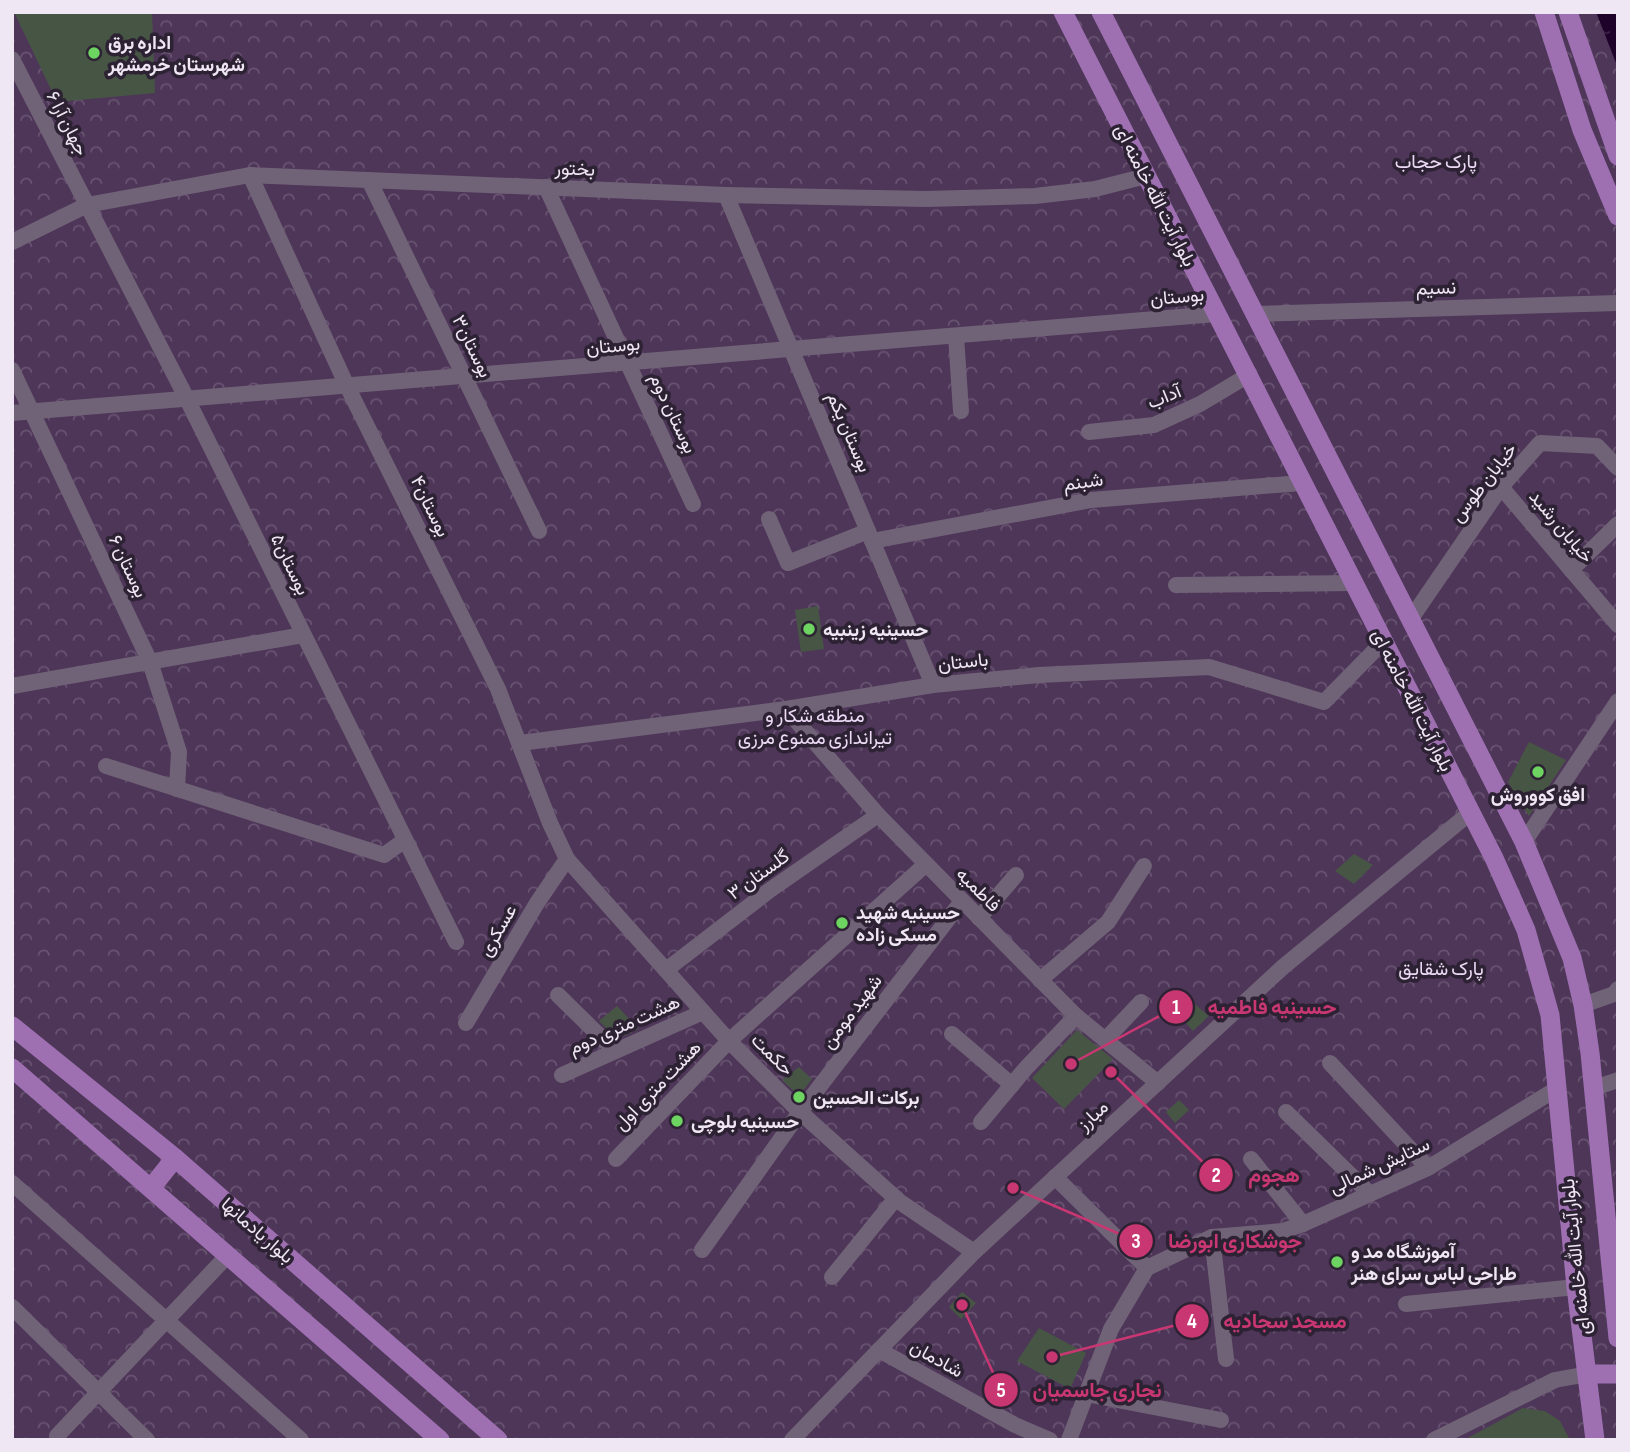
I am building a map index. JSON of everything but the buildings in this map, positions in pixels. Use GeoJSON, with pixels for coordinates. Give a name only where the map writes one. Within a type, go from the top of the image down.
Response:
{"type":"FeatureCollection","features":[{"type":"Feature","properties":{"kind":"main road","name":"بلوار آیت الله خامنه ای"},"geometry":{"type":"LineString","coordinates":[[1063,12],[1471,812],[1526,930],[1540,970],[1550,1015],[1576,1287],[1595,1440]]}},
{"type":"Feature","properties":{"kind":"main road","name":"بلوار آیت الله خامنه ای"},"geometry":{"type":"LineString","coordinates":[[1101,12],[1524,842],[1572,958],[1583,1005],[1594,1088],[1610,1171],[1618,1338]]}},
{"type":"Feature","properties":{"kind":"main road"},"geometry":{"type":"LineString","coordinates":[[1618,156],[1568,13],[1545,16],[1582,130],[1618,216]]}},
{"type":"Feature","properties":{"kind":"main road","name":"بلوار یادمانها"},"geometry":{"type":"LineString","coordinates":[[12,1026],[174,1157],[498,1440]]}},
{"type":"Feature","properties":{"kind":"main road","name":"بلوار یادمانها"},"geometry":{"type":"LineString","coordinates":[[12,1068],[440,1440]]}},
{"type":"Feature","properties":{"kind":"main road"},"geometry":{"type":"LineString","coordinates":[[151,1188],[174,1157]]}},
{"type":"Feature","properties":{"kind":"main road"},"geometry":{"type":"LineString","coordinates":[[1588,1374],[1618,1374]]}},
{"type":"Feature","properties":{"kind":"street","name":"جهان آرا ۶"},"geometry":{"type":"LineString","coordinates":[[12,59],[87,205]]}},
{"type":"Feature","properties":{"kind":"street","name":"بختور"},"geometry":{"type":"LineString","coordinates":[[12,242],[87,205],[250,175],[726,195],[926,199],[1035,196],[1095,189],[1146,176]]}},
{"type":"Feature","properties":{"kind":"street","name":"بوستان۴"},"geometry":{"type":"LineString","coordinates":[[250,175],[347,386],[498,689],[567,859]]}},
{"type":"Feature","properties":{"kind":"street","name":"بوستان۳"},"geometry":{"type":"LineString","coordinates":[[369,180],[539,531]]}},
{"type":"Feature","properties":{"kind":"street","name":"بوستان دوم"},"geometry":{"type":"LineString","coordinates":[[545,187],[693,504]]}},
{"type":"Feature","properties":{"kind":"street","name":"بوستان یکم"},"geometry":{"type":"LineString","coordinates":[[726,195],[933,685]]}},
{"type":"Feature","properties":{"kind":"street","name":"بوستان۵"},"geometry":{"type":"LineString","coordinates":[[87,205],[187,399],[456,942]]}},
{"type":"Feature","properties":{"kind":"street","name":"نسیم"},"geometry":{"type":"LineString","coordinates":[[1255,313],[1618,303]]}},
{"type":"Feature","properties":{"kind":"street","name":"بوستان"},"geometry":{"type":"LineString","coordinates":[[12,414],[628,365],[1216,314]]}},
{"type":"Feature","properties":{"kind":"street"},"geometry":{"type":"LineString","coordinates":[[956,336],[961,411]]}},
{"type":"Feature","properties":{"kind":"street","name":"بوستان ۶"},"geometry":{"type":"LineString","coordinates":[[12,370],[150,662],[179,752],[177,789]]}},
{"type":"Feature","properties":{"kind":"street","name":"آداب"},"geometry":{"type":"LineString","coordinates":[[1088,432],[1154,425],[1200,404],[1247,376]]}},
{"type":"Feature","properties":{"kind":"street","name":"خیابان طوس"},"geometry":{"type":"LineString","coordinates":[[1410,620],[1501,487],[1540,443],[1597,446],[1618,468]]}},
{"type":"Feature","properties":{"kind":"street","name":"شبنم"},"geometry":{"type":"LineString","coordinates":[[769,519],[788,563],[870,536],[1091,500],[1301,483]]}},
{"type":"Feature","properties":{"kind":"street","name":"خیابان رشید"},"geometry":{"type":"LineString","coordinates":[[1501,487],[1618,625]]}},
{"type":"Feature","properties":{"kind":"street"},"geometry":{"type":"LineString","coordinates":[[1571,570],[1618,524]]}},
{"type":"Feature","properties":{"kind":"street"},"geometry":{"type":"LineString","coordinates":[[1176,585],[1353,583]]}},
{"type":"Feature","properties":{"kind":"street"},"geometry":{"type":"LineString","coordinates":[[15,680],[150,662],[303,635]]}},
{"type":"Feature","properties":{"kind":"street","name":"باستان"},"geometry":{"type":"LineString","coordinates":[[520,743],[786,709],[933,685],[1039,675],[1209,667],[1324,702],[1383,642]]}},
{"type":"Feature","properties":{"kind":"street"},"geometry":{"type":"LineString","coordinates":[[1524,842],[1618,701]]}},
{"type":"Feature","properties":{"kind":"street","name":"فاطمیه"},"geometry":{"type":"LineString","coordinates":[[786,709],[878,816],[1040,980],[1076,1016],[1158,1083]]}},
{"type":"Feature","properties":{"kind":"street"},"geometry":{"type":"LineString","coordinates":[[106,766],[384,855],[405,840]]}},
{"type":"Feature","properties":{"kind":"street","name":"مبارز"},"geometry":{"type":"LineString","coordinates":[[792,1440],[974,1252],[1055,1177],[1283,967],[1471,812]]}},
{"type":"Feature","properties":{"kind":"street","name":"گلستان ۳"},"geometry":{"type":"LineString","coordinates":[[666,970],[771,890],[878,816]]}},
{"type":"Feature","properties":{"kind":"street","name":"حکمت"},"geometry":{"type":"LineString","coordinates":[[567,859],[729,1041],[800,1112],[896,1198],[974,1252]]}},
{"type":"Feature","properties":{"kind":"street","name":"عسکری"},"geometry":{"type":"LineString","coordinates":[[466,1023],[537,903],[567,859]]}},
{"type":"Feature","properties":{"kind":"street","name":"هشت متری اول"},"geometry":{"type":"LineString","coordinates":[[616,1159],[729,1041],[925,864]]}},
{"type":"Feature","properties":{"kind":"street"},"geometry":{"type":"LineString","coordinates":[[1040,980],[1108,922],[1144,866]]}},
{"type":"Feature","properties":{"kind":"street"},"geometry":{"type":"LineString","coordinates":[[979,918],[1016,875]]}},
{"type":"Feature","properties":{"kind":"street","name":"شهید مومن"},"geometry":{"type":"LineString","coordinates":[[702,1251],[800,1112],[962,901]]}},
{"type":"Feature","properties":{"kind":"street"},"geometry":{"type":"LineString","coordinates":[[1583,1005],[1614,994],[1618,989]]}},
{"type":"Feature","properties":{"kind":"street"},"geometry":{"type":"LineString","coordinates":[[558,995],[615,1051]]}},
{"type":"Feature","properties":{"kind":"street"},"geometry":{"type":"LineString","coordinates":[[1105,1040],[1142,1002]]}},
{"type":"Feature","properties":{"kind":"street","name":"هشت متری دوم"},"geometry":{"type":"LineString","coordinates":[[562,1074],[703,1012]]}},
{"type":"Feature","properties":{"kind":"street"},"geometry":{"type":"LineString","coordinates":[[981,1122],[1012,1084],[1076,1016]]}},
{"type":"Feature","properties":{"kind":"street"},"geometry":{"type":"LineString","coordinates":[[952,1034],[1012,1084]]}},
{"type":"Feature","properties":{"kind":"street"},"geometry":{"type":"LineString","coordinates":[[1330,1063],[1428,1168]]}},
{"type":"Feature","properties":{"kind":"street"},"geometry":{"type":"LineString","coordinates":[[1594,1088],[1618,1080]]}},
{"type":"Feature","properties":{"kind":"street","name":"ستایش شمالی"},"geometry":{"type":"LineString","coordinates":[[1147,1268],[1212,1237],[1283,1231],[1303,1224],[1428,1168],[1558,1088]]}},
{"type":"Feature","properties":{"kind":"street"},"geometry":{"type":"LineString","coordinates":[[1286,1112],[1370,1194]]}},
{"type":"Feature","properties":{"kind":"street"},"geometry":{"type":"LineString","coordinates":[[1251,1159],[1303,1224]]}},
{"type":"Feature","properties":{"kind":"street"},"geometry":{"type":"LineString","coordinates":[[1055,1177],[1147,1268],[1111,1329],[1069,1440]]}},
{"type":"Feature","properties":{"kind":"street"},"geometry":{"type":"LineString","coordinates":[[12,1183],[301,1440]]}},
{"type":"Feature","properties":{"kind":"street"},"geometry":{"type":"LineString","coordinates":[[832,1277],[896,1198]]}},
{"type":"Feature","properties":{"kind":"street"},"geometry":{"type":"LineString","coordinates":[[1212,1237],[1226,1359]]}},
{"type":"Feature","properties":{"kind":"street"},"geometry":{"type":"LineString","coordinates":[[57,1436],[228,1255]]}},
{"type":"Feature","properties":{"kind":"street"},"geometry":{"type":"LineString","coordinates":[[1405,1304],[1576,1287]]}},
{"type":"Feature","properties":{"kind":"street"},"geometry":{"type":"LineString","coordinates":[[12,1307],[147,1440]]}},
{"type":"Feature","properties":{"kind":"street","name":"شادمان"},"geometry":{"type":"LineString","coordinates":[[879,1350],[1015,1425],[1050,1440]]}},
{"type":"Feature","properties":{"kind":"street"},"geometry":{"type":"LineString","coordinates":[[1434,1440],[1555,1380],[1588,1374]]}},
{"type":"Feature","properties":{"kind":"street"},"geometry":{"type":"LineString","coordinates":[[1086,1394],[1221,1420]]}},
{"type":"Feature","properties":{"kind":"green space","name":"منطقه شکار و تیراندازی ممنوع مرزی"},"geometry":{"type":"Polygon","coordinates":[[[12,12],[1618,12],[1618,1440],[12,1440],[12,12]]]}},
{"type":"Feature","properties":{"kind":"water"},"geometry":{"type":"Polygon","coordinates":[[[1596,12],[1618,12],[1618,68],[1596,12]]]}},
{"type":"Feature","properties":{"kind":"place","name":"اداره برق شهرستان خرمشهر"},"geometry":{"type":"Point","coordinates":[94,53]}},
{"type":"Feature","properties":{"kind":"place","name":"حسینیه زینبیه"},"geometry":{"type":"Point","coordinates":[809,629]}},
{"type":"Feature","properties":{"kind":"place","name":"افق کووروش"},"geometry":{"type":"Point","coordinates":[1538,772]}},
{"type":"Feature","properties":{"kind":"place","name":"حسینیه شهید مسکی زاده"},"geometry":{"type":"Point","coordinates":[842,923]}},
{"type":"Feature","properties":{"kind":"place","name":"حسینیه فاطمیه"},"geometry":{"type":"Point","coordinates":[1071,1064]}},
{"type":"Feature","properties":{"kind":"place","name":"هجوم"},"geometry":{"type":"Point","coordinates":[1111,1072]}},
{"type":"Feature","properties":{"kind":"place","name":"برکات الحسین"},"geometry":{"type":"Point","coordinates":[799,1097]}},
{"type":"Feature","properties":{"kind":"place","name":"حسینیه بلوچی"},"geometry":{"type":"Point","coordinates":[677,1121]}},
{"type":"Feature","properties":{"kind":"place","name":"جوشکاری ابورضا"},"geometry":{"type":"Point","coordinates":[1013,1188]}},
{"type":"Feature","properties":{"kind":"place","name":"آموزشگاه مد و طراحی لباس سرای هنر"},"geometry":{"type":"Point","coordinates":[1337,1262]}},
{"type":"Feature","properties":{"kind":"place","name":"نجاری جاسمیان"},"geometry":{"type":"Point","coordinates":[962,1305]}},
{"type":"Feature","properties":{"kind":"place","name":"مسجد سجادیه"},"geometry":{"type":"Point","coordinates":[1052,1357]}},
{"type":"Feature","properties":{"kind":"park label","name":"پارک حجاب"},"geometry":{"type":"Point","coordinates":[1436,161]}},
{"type":"Feature","properties":{"kind":"park label","name":"پارک شقایق"},"geometry":{"type":"Point","coordinates":[1441,968]}}]}
